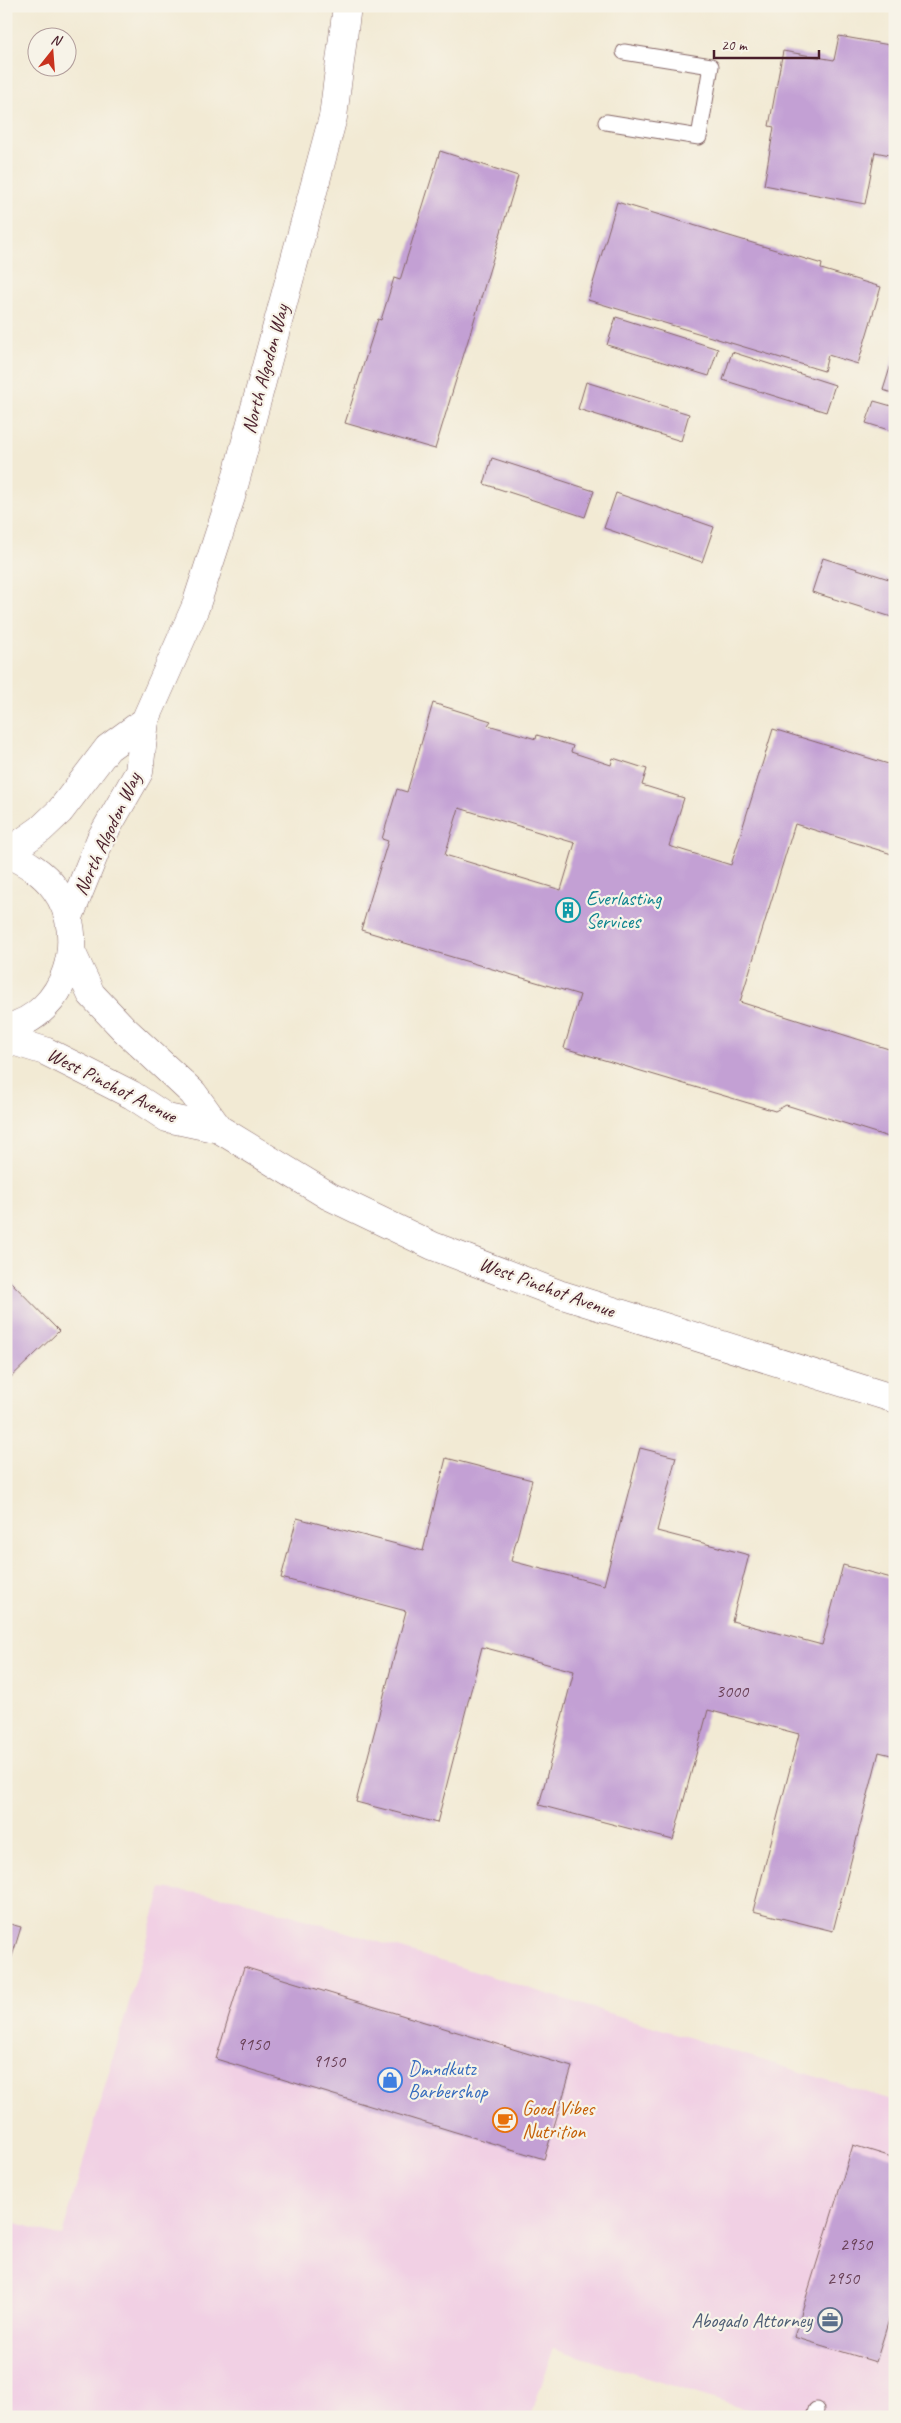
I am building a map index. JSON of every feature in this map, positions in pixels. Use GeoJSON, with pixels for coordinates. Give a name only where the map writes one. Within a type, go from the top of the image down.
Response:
{"type":"FeatureCollection","features":[{"type":"Feature","properties":{"kind":"street","name":"North Algodon Way"},"geometry":{"type":"LineString","coordinates":[[69,917],[102,838],[139,772],[145,721],[195,608],[231,497],[333,117],[348,6]]}},
{"type":"Feature","properties":{"kind":"street","name":"North Algodon Way"},"geometry":{"type":"LineString","coordinates":[[6,853],[41,829],[60,811],[108,748],[145,721]]}},
{"type":"Feature","properties":{"kind":"street"},"geometry":{"type":"LineString","coordinates":[[6,853],[34,867],[56,889],[69,917],[72,953],[63,983],[43,1008],[17,1026],[6,1028]]}},
{"type":"Feature","properties":{"kind":"street","name":"West Pinchot Avenue"},"geometry":{"type":"LineString","coordinates":[[72,953],[91,994],[124,1029],[193,1092],[219,1129]]}},
{"type":"Feature","properties":{"kind":"street","name":"West Pinchot Avenue"},"geometry":{"type":"LineString","coordinates":[[6,1039],[45,1051],[132,1095],[167,1118],[219,1129],[329,1196],[433,1246],[560,1294],[895,1399]]}},
{"type":"Feature","properties":{"kind":"lane"},"geometry":{"type":"LineString","coordinates":[[606,122],[699,137],[711,66],[624,52]]}},
{"type":"Feature","properties":{"kind":"shaded area"},"geometry":{"type":"Polygon","coordinates":[[[162,1888],[239,1899],[895,2101],[895,2417],[770,2417],[553,2348],[531,2417],[6,2417],[6,2220],[62,2236],[162,1888]]]}},
{"type":"Feature","properties":{"kind":"building"},"geometry":{"type":"Polygon","coordinates":[[[839,36],[895,46],[895,156],[875,152],[865,204],[764,185],[774,127],[769,126],[783,51],[834,60],[839,36]]]}},
{"type":"Feature","properties":{"kind":"building"},"geometry":{"type":"Polygon","coordinates":[[[440,151],[518,176],[435,449],[345,423],[378,319],[381,320],[394,278],[400,280],[440,151]]]}},
{"type":"Feature","properties":{"kind":"building"},"geometry":{"type":"Polygon","coordinates":[[[617,202],[822,264],[821,269],[881,287],[858,364],[828,355],[824,371],[588,300],[617,202]]]}},
{"type":"Feature","properties":{"kind":"building"},"geometry":{"type":"Polygon","coordinates":[[[616,317],[718,349],[709,376],[607,345],[616,317]]]}},
{"type":"Feature","properties":{"kind":"building"},"geometry":{"type":"Polygon","coordinates":[[[732,352],[835,385],[826,412],[723,380],[732,352]]]}},
{"type":"Feature","properties":{"kind":"building"},"geometry":{"type":"Polygon","coordinates":[[[895,355],[895,394],[883,390],[895,355]]]}},
{"type":"Feature","properties":{"kind":"building"},"geometry":{"type":"Polygon","coordinates":[[[586,382],[689,414],[681,441],[578,409],[586,382]]]}},
{"type":"Feature","properties":{"kind":"building"},"geometry":{"type":"Polygon","coordinates":[[[874,401],[895,407],[895,432],[866,423],[874,401]]]}},
{"type":"Feature","properties":{"kind":"building"},"geometry":{"type":"Polygon","coordinates":[[[492,458],[594,491],[585,517],[484,484],[492,458]]]}},
{"type":"Feature","properties":{"kind":"building"},"geometry":{"type":"Polygon","coordinates":[[[616,493],[714,527],[702,562],[604,528],[616,493]]]}},
{"type":"Feature","properties":{"kind":"building"},"geometry":{"type":"Polygon","coordinates":[[[823,558],[895,581],[895,618],[812,592],[823,558]]]}},
{"type":"Feature","properties":{"kind":"building","name":"Everlasting Services"},"geometry":{"type":"Polygon","coordinates":[[[433,703],[491,721],[488,725],[536,739],[537,735],[573,746],[571,752],[611,765],[613,758],[647,769],[642,785],[684,798],[669,846],[731,865],[773,729],[895,766],[895,855],[795,824],[740,1002],[895,1051],[895,1139],[786,1105],[775,1111],[564,1048],[580,995],[361,930],[388,841],[382,839],[397,789],[407,792],[433,703]],[[459,808],[445,855],[561,890],[575,843],[459,808]]]}},
{"type":"Feature","properties":{"kind":"building"},"geometry":{"type":"Polygon","coordinates":[[[6,1277],[59,1331],[6,1382],[6,1277]]]}},
{"type":"Feature","properties":{"kind":"building"},"geometry":{"type":"Polygon","coordinates":[[[640,1448],[676,1457],[657,1531],[749,1555],[732,1621],[822,1645],[843,1565],[895,1579],[895,1756],[879,1752],[833,1931],[753,1911],[799,1734],[708,1710],[673,1840],[539,1805],[574,1671],[482,1647],[437,1823],[356,1802],[406,1611],[281,1578],[297,1518],[423,1551],[446,1458],[532,1480],[511,1561],[604,1585],[640,1448]]]}},
{"type":"Feature","properties":{"kind":"building"},"geometry":{"type":"Polygon","coordinates":[[[6,1923],[21,1927],[7,1973],[6,1973],[6,1923]]]}},
{"type":"Feature","properties":{"kind":"building"},"geometry":{"type":"Polygon","coordinates":[[[244,1967],[572,2067],[544,2159],[216,2059],[244,1967]]]}},
{"type":"Feature","properties":{"kind":"building"},"geometry":{"type":"Polygon","coordinates":[[[853,2145],[895,2158],[895,2300],[876,2362],[794,2337],[853,2145]]]}},
{"type":"Feature","properties":{"kind":"place","name":"Everlasting Services"},"geometry":{"type":"Point","coordinates":[568,910]}},
{"type":"Feature","properties":{"kind":"place","name":"Dmndkutz Barbershop"},"geometry":{"type":"Point","coordinates":[390,2080]}},
{"type":"Feature","properties":{"kind":"place","name":"Good Vibes Nutrition"},"geometry":{"type":"Point","coordinates":[505,2120]}},
{"type":"Feature","properties":{"kind":"place","name":"Abogado Attorney"},"geometry":{"type":"Point","coordinates":[830,2320]}}]}
